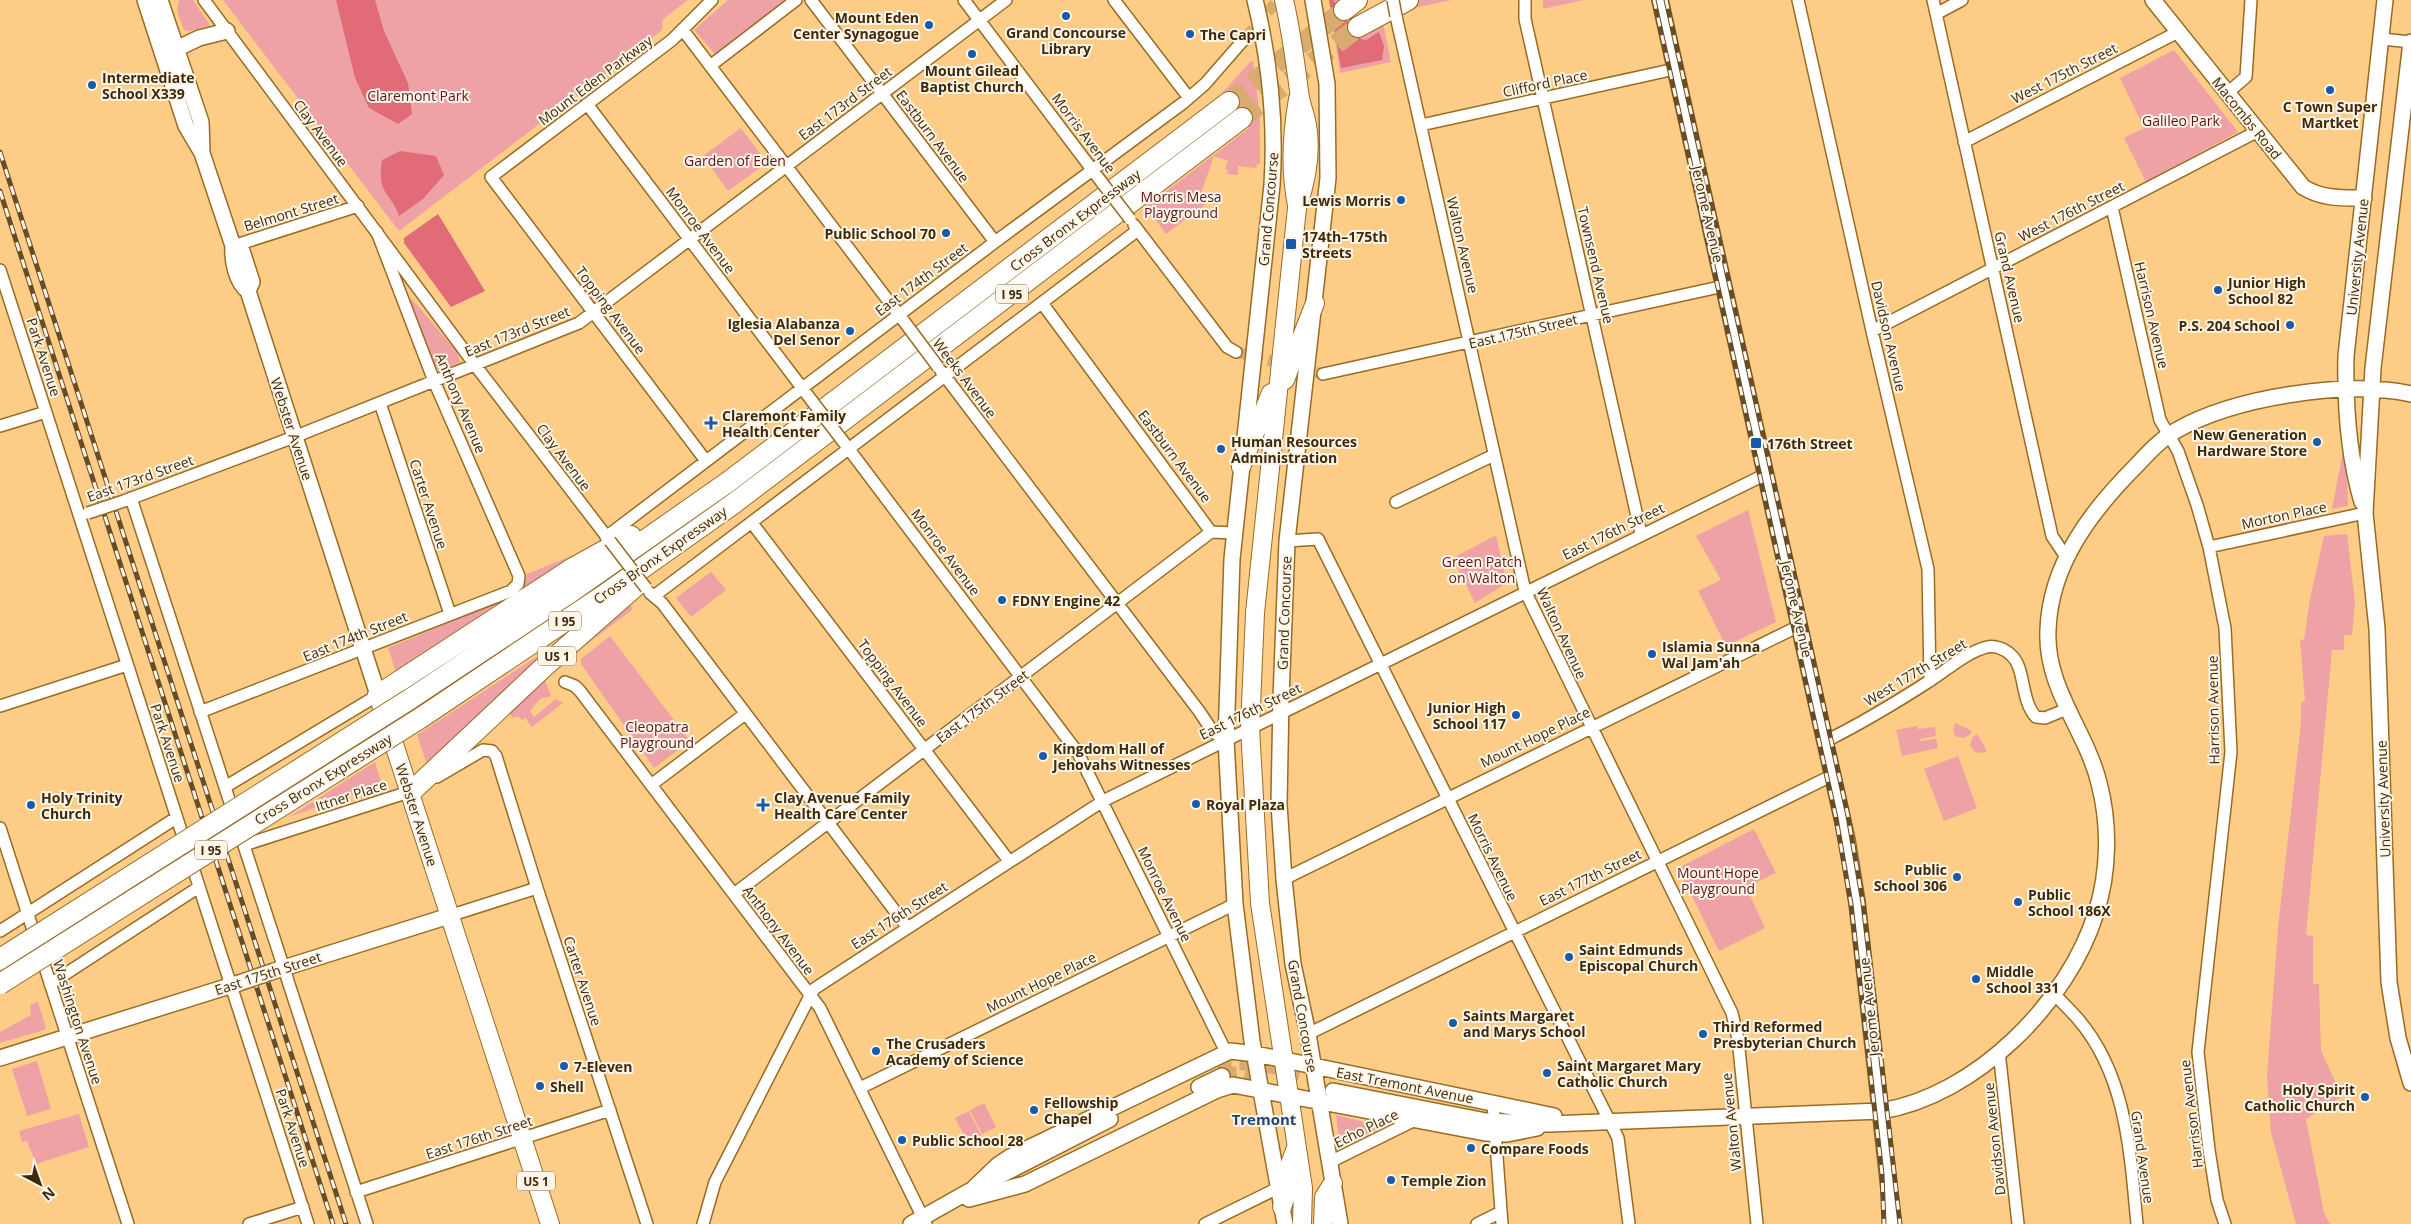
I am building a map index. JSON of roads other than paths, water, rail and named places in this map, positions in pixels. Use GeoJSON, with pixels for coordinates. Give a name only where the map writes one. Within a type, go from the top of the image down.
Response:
{"type":"FeatureCollection","features":[{"type":"Feature","properties":{"kind":"highway"},"geometry":{"type":"LineString","coordinates":[[1358,27],[1397,4]]}},
{"type":"Feature","properties":{"kind":"highway","name":"Cross Bronx Expressway"},"geometry":{"type":"LineString","coordinates":[[0,959],[410,698],[552,605],[669,524],[820,414],[1229,102]]}},
{"type":"Feature","properties":{"kind":"highway","name":"Cross Bronx Expressway"},"geometry":{"type":"LineString","coordinates":[[0,984],[422,717],[576,614],[707,522],[874,400],[1242,118]]}},
{"type":"Feature","properties":{"kind":"highway","name":"US 1"},"geometry":{"type":"LineString","coordinates":[[410,793],[545,666],[707,522]]}},
{"type":"Feature","properties":{"kind":"highway"},"geometry":{"type":"LineString","coordinates":[[378,695],[573,568],[634,534],[669,524]]}},
{"type":"Feature","properties":{"kind":"main road","name":"Webster Avenue"},"geometry":{"type":"LineString","coordinates":[[145,0],[170,52]]}},
{"type":"Feature","properties":{"kind":"main road","name":"Webster Avenue"},"geometry":{"type":"LineString","coordinates":[[160,0],[186,126],[202,153],[233,246],[242,250],[252,282],[248,290],[294,437],[550,1224]]}},
{"type":"Feature","properties":{"kind":"main road","name":"Grand Concourse"},"geometry":{"type":"LineString","coordinates":[[1255,0],[1271,83],[1274,147],[1272,184],[1234,533],[1227,672],[1226,740],[1235,904],[1261,1089],[1283,1216]]}},
{"type":"Feature","properties":{"kind":"main road","name":"Grand Concourse"},"geometry":{"type":"LineString","coordinates":[[1284,0],[1295,54],[1299,93],[1307,125],[1308,148],[1305,185],[1297,208],[1255,613],[1250,728],[1258,892],[1303,1188],[1302,1224]]}},
{"type":"Feature","properties":{"kind":"main road","name":"Grand Concourse"},"geometry":{"type":"LineString","coordinates":[[1313,0],[1325,70],[1329,148],[1327,194],[1287,541],[1280,714],[1279,804],[1284,880],[1293,964],[1308,1034],[1340,1224]]}},
{"type":"Feature","properties":{"kind":"main road","name":"Jerome Avenue"},"geometry":{"type":"LineString","coordinates":[[1660,0],[1847,840],[1857,902],[1893,1224]]}},
{"type":"Feature","properties":{"kind":"main road","name":"Macombs Road"},"geometry":{"type":"LineString","coordinates":[[2153,0],[2303,187],[2314,194],[2328,197],[2364,198]]}},
{"type":"Feature","properties":{"kind":"main road","name":"University Avenue"},"geometry":{"type":"LineString","coordinates":[[2365,513],[2357,484],[2345,389],[2346,356],[2385,0]]}},
{"type":"Feature","properties":{"kind":"main road"},"geometry":{"type":"LineString","coordinates":[[170,52],[199,38],[227,31]]}},
{"type":"Feature","properties":{"kind":"main road","name":"University Avenue"},"geometry":{"type":"LineString","coordinates":[[2411,42],[2372,389],[2365,513],[2377,629],[2389,982],[2398,1038],[2411,1083]]}},
{"type":"Feature","properties":{"kind":"main road"},"geometry":{"type":"LineString","coordinates":[[1276,404],[1315,303]]}},
{"type":"Feature","properties":{"kind":"main road"},"geometry":{"type":"LineString","coordinates":[[1241,467],[1279,374]]}},
{"type":"Feature","properties":{"kind":"main road","name":"East Tremont Avenue"},"geometry":{"type":"LineString","coordinates":[[1332,1086],[1496,1119],[1572,1124],[1881,1111],[1906,1106],[1961,1080],[1999,1051],[2054,994],[2072,968],[2092,925],[2100,898],[2107,851],[2106,816],[2100,784],[2090,755],[2067,710],[2053,674],[2047,632],[2052,595],[2066,557],[2083,530],[2110,494],[2169,434],[2194,422],[2240,406],[2284,397],[2345,389],[2372,389],[2411,394]]}},
{"type":"Feature","properties":{"kind":"main road","name":"East 175th Street"},"geometry":{"type":"LineString","coordinates":[[0,1058],[449,916]]}},
{"type":"Feature","properties":{"kind":"main road","name":"East Tremont Avenue"},"geometry":{"type":"LineString","coordinates":[[971,1194],[998,1165],[1010,1157],[1226,1052],[1238,1051],[1312,1066],[1496,1119]]}},
{"type":"Feature","properties":{"kind":"main road","name":"East Tremont Avenue"},"geometry":{"type":"LineString","coordinates":[[923,1220],[971,1194],[1220,1071]]}},
{"type":"Feature","properties":{"kind":"main road","name":"East Tremont Avenue"},"geometry":{"type":"LineString","coordinates":[[971,1194],[1025,1184],[1222,1088],[1238,1085],[1415,1120],[1555,1116],[1572,1124]]}},
{"type":"Feature","properties":{"kind":"main road"},"geometry":{"type":"LineString","coordinates":[[1283,1216],[1290,1184],[1287,1172],[1296,1148]]}},
{"type":"Feature","properties":{"kind":"main road"},"geometry":{"type":"LineString","coordinates":[[1322,1224],[1324,1197],[1333,1183]]}},
{"type":"Feature","properties":{"kind":"main road","name":"Grand Concourse"},"geometry":{"type":"LineString","coordinates":[[1303,1188],[1318,1224]]}},
{"type":"Feature","properties":{"kind":"street","name":"Clay Avenue"},"geometry":{"type":"LineString","coordinates":[[204,0],[475,365],[907,927]]}},
{"type":"Feature","properties":{"kind":"street","name":"Mount Eden Parkway"},"geometry":{"type":"LineString","coordinates":[[491,177],[683,30],[712,0]]}},
{"type":"Feature","properties":{"kind":"street"},"geometry":{"type":"LineString","coordinates":[[710,66],[796,0]]}},
{"type":"Feature","properties":{"kind":"street","name":"Eastburn Avenue"},"geometry":{"type":"LineString","coordinates":[[812,0],[995,242]]}},
{"type":"Feature","properties":{"kind":"street","name":"Morris Avenue"},"geometry":{"type":"LineString","coordinates":[[964,0],[1227,347],[1236,352]]}},
{"type":"Feature","properties":{"kind":"street","name":"East 173rd Street"},"geometry":{"type":"LineString","coordinates":[[84,515],[294,437],[572,326],[594,313],[1006,0]]}},
{"type":"Feature","properties":{"kind":"street"},"geometry":{"type":"LineString","coordinates":[[1114,0],[1189,98]]}},
{"type":"Feature","properties":{"kind":"street","name":"Davidson Avenue"},"geometry":{"type":"LineString","coordinates":[[1798,0],[1872,331],[1928,569],[1930,681]]}},
{"type":"Feature","properties":{"kind":"street","name":"Grand Avenue"},"geometry":{"type":"LineString","coordinates":[[1933,0],[2052,536],[2066,557]]}},
{"type":"Feature","properties":{"kind":"street"},"geometry":{"type":"LineString","coordinates":[[1936,14],[1962,0]]}},
{"type":"Feature","properties":{"kind":"street"},"geometry":{"type":"LineString","coordinates":[[2227,93],[2246,77],[2251,0]]}},
{"type":"Feature","properties":{"kind":"street","name":"Townsend Avenue"},"geometry":{"type":"LineString","coordinates":[[1525,1],[1525,15],[1641,534]]}},
{"type":"Feature","properties":{"kind":"street","name":"Walton Avenue"},"geometry":{"type":"LineString","coordinates":[[1397,4],[1421,125],[1525,592],[1590,727],[1726,996],[1738,1039],[1757,1224]]}},
{"type":"Feature","properties":{"kind":"street","name":"Weeks Avenue"},"geometry":{"type":"LineString","coordinates":[[683,30],[1201,713],[1209,727],[1226,740]]}},
{"type":"Feature","properties":{"kind":"street","name":"West 175th Street"},"geometry":{"type":"LineString","coordinates":[[1964,142],[2178,32]]}},
{"type":"Feature","properties":{"kind":"street","name":"East 174th Street"},"geometry":{"type":"LineString","coordinates":[[608,539],[802,388],[1189,98],[1205,84],[1246,37]]}},
{"type":"Feature","properties":{"kind":"street"},"geometry":{"type":"LineString","coordinates":[[2382,39],[2411,42]]}},
{"type":"Feature","properties":{"kind":"street","name":"Clifford Place"},"geometry":{"type":"LineString","coordinates":[[1421,125],[1675,69]]}},
{"type":"Feature","properties":{"kind":"street","name":"Monroe Avenue"},"geometry":{"type":"LineString","coordinates":[[587,104],[1074,746],[1103,801],[1226,1052]]}},
{"type":"Feature","properties":{"kind":"street","name":"West 176th Street"},"geometry":{"type":"LineString","coordinates":[[1872,331],[2258,131]]}},
{"type":"Feature","properties":{"kind":"street","name":"Topping Avenue"},"geometry":{"type":"LineString","coordinates":[[491,177],[706,461]]}},
{"type":"Feature","properties":{"kind":"street","name":"Belmont Street"},"geometry":{"type":"LineString","coordinates":[[233,246],[358,206]]}},
{"type":"Feature","properties":{"kind":"street","name":"Harrison Avenue"},"geometry":{"type":"LineString","coordinates":[[2112,208],[2160,420],[2169,434],[2184,468],[2208,547],[2225,628],[2231,752],[2198,1052],[2209,1150],[2217,1200],[2225,1224]]}},
{"type":"Feature","properties":{"kind":"street"},"geometry":{"type":"LineString","coordinates":[[654,596],[849,450],[942,372],[1042,303],[1138,230]]}},
{"type":"Feature","properties":{"kind":"street","name":"Anthony Avenue"},"geometry":{"type":"LineString","coordinates":[[377,232],[434,381],[519,576],[518,584]]}},
{"type":"Feature","properties":{"kind":"street","name":"Park Avenue"},"geometry":{"type":"LineString","coordinates":[[0,270],[46,412],[84,515],[127,664],[199,887],[235,984],[308,1224]]}},
{"type":"Feature","properties":{"kind":"street","name":"East 175th Street"},"geometry":{"type":"LineString","coordinates":[[1323,374],[1724,286]]}},
{"type":"Feature","properties":{"kind":"street","name":"Eastburn Avenue"},"geometry":{"type":"LineString","coordinates":[[1042,303],[1211,532]]}},
{"type":"Feature","properties":{"kind":"street","name":"Carter Avenue"},"geometry":{"type":"LineString","coordinates":[[380,403],[450,614]]}},
{"type":"Feature","properties":{"kind":"street"},"geometry":{"type":"LineString","coordinates":[[0,426],[46,412]]}},
{"type":"Feature","properties":{"kind":"street"},"geometry":{"type":"LineString","coordinates":[[1396,502],[1494,455]]}},
{"type":"Feature","properties":{"kind":"street","name":"East 176th Street"},"geometry":{"type":"LineString","coordinates":[[703,1224],[715,1182],[814,989],[1009,860],[1103,801],[1766,474]]}},
{"type":"Feature","properties":{"kind":"street"},"geometry":{"type":"LineString","coordinates":[[128,500],[244,845],[279,970],[366,1224]]}},
{"type":"Feature","properties":{"kind":"street","name":"Morton Place"},"geometry":{"type":"LineString","coordinates":[[2208,547],[2365,513]]}},
{"type":"Feature","properties":{"kind":"street","name":"Topping Avenue"},"geometry":{"type":"LineString","coordinates":[[752,523],[1009,860]]}},
{"type":"Feature","properties":{"kind":"street"},"geometry":{"type":"LineString","coordinates":[[1211,532],[1234,533]]}},
{"type":"Feature","properties":{"kind":"street","name":"East 175th Street"},"geometry":{"type":"LineString","coordinates":[[734,894],[1211,532]]}},
{"type":"Feature","properties":{"kind":"street","name":"Morris Avenue"},"geometry":{"type":"LineString","coordinates":[[1287,541],[1318,539],[1381,663],[1513,932],[1620,1143],[1629,1224]]}},
{"type":"Feature","properties":{"kind":"street","name":"East 174th Street"},"geometry":{"type":"LineString","coordinates":[[200,712],[511,591],[518,584]]}},
{"type":"Feature","properties":{"kind":"street","name":"Mount Hope Place"},"geometry":{"type":"LineString","coordinates":[[1284,880],[1447,797],[1800,625]]}},
{"type":"Feature","properties":{"kind":"street","name":"West 177th Street"},"geometry":{"type":"LineString","coordinates":[[1826,742],[1930,681],[1966,657],[1984,648],[1993,646],[2011,654],[2016,661],[2028,705],[2036,717],[2046,718],[2067,710]]}},
{"type":"Feature","properties":{"kind":"street"},"geometry":{"type":"LineString","coordinates":[[0,706],[127,664]]}},
{"type":"Feature","properties":{"kind":"street","name":"Anthony Avenue"},"geometry":{"type":"LineString","coordinates":[[565,682],[575,686],[580,691],[820,1008],[923,1220]]}},
{"type":"Feature","properties":{"kind":"street"},"geometry":{"type":"LineString","coordinates":[[225,787],[378,695]]}},
{"type":"Feature","properties":{"kind":"street"},"geometry":{"type":"LineString","coordinates":[[651,785],[745,714]]}},
{"type":"Feature","properties":{"kind":"street","name":"Carter Avenue"},"geometry":{"type":"LineString","coordinates":[[489,750],[495,753],[498,761],[537,888],[647,1224]]}},
{"type":"Feature","properties":{"kind":"street","name":"Ittner Place"},"geometry":{"type":"LineString","coordinates":[[244,845],[410,793],[481,751],[489,750]]}},
{"type":"Feature","properties":{"kind":"street","name":"East 177th Street"},"geometry":{"type":"LineString","coordinates":[[1308,1034],[1657,860],[1833,775]]}},
{"type":"Feature","properties":{"kind":"street"},"geometry":{"type":"LineString","coordinates":[[0,931],[176,818]]}},
{"type":"Feature","properties":{"kind":"street","name":"Washington Avenue"},"geometry":{"type":"LineString","coordinates":[[0,828],[128,1224]]}},
{"type":"Feature","properties":{"kind":"street"},"geometry":{"type":"LineString","coordinates":[[50,984],[199,887]]}},
{"type":"Feature","properties":{"kind":"street","name":"East 175th Street"},"geometry":{"type":"LineString","coordinates":[[449,916],[537,888]]}},
{"type":"Feature","properties":{"kind":"street","name":"Mount Hope Place"},"geometry":{"type":"LineString","coordinates":[[860,1088],[1235,904]]}},
{"type":"Feature","properties":{"kind":"street","name":"Grand Avenue"},"geometry":{"type":"LineString","coordinates":[[2054,994],[2079,1020],[2101,1055],[2118,1094],[2127,1129],[2137,1224]]}},
{"type":"Feature","properties":{"kind":"street","name":"Davidson Avenue"},"geometry":{"type":"LineString","coordinates":[[1999,1051],[2018,1224]]}},
{"type":"Feature","properties":{"kind":"street","name":"East 176th Street"},"geometry":{"type":"LineString","coordinates":[[356,1192],[610,1110]]}},
{"type":"Feature","properties":{"kind":"street"},"geometry":{"type":"LineString","coordinates":[[1477,1224],[1502,1218],[1496,1119]]}},
{"type":"Feature","properties":{"kind":"street","name":"Echo Place"},"geometry":{"type":"LineString","coordinates":[[1330,1162],[1415,1120]]}},
{"type":"Feature","properties":{"kind":"street"},"geometry":{"type":"LineString","coordinates":[[1205,1224],[1278,1188]]}},
{"type":"Feature","properties":{"kind":"street"},"geometry":{"type":"LineString","coordinates":[[249,1224],[303,1207]]}},
{"type":"Feature","properties":{"kind":"tunnel"},"geometry":{"type":"LineString","coordinates":[[1246,37],[1278,0]]}},
{"type":"Feature","properties":{"kind":"tunnel"},"geometry":{"type":"LineString","coordinates":[[1229,102],[1344,10]]}},
{"type":"Feature","properties":{"kind":"tunnel"},"geometry":{"type":"LineString","coordinates":[[1242,118],[1358,27]]}},
{"type":"Feature","properties":{"kind":"tunnel"},"geometry":{"type":"LineString","coordinates":[[1236,352],[1323,374]]}},
{"type":"Feature","properties":{"kind":"tunnel"},"geometry":{"type":"LineString","coordinates":[[1217,1066],[1228,1063],[1257,1064],[1331,1080]]}},
{"type":"Feature","properties":{"kind":"tunnel"},"geometry":{"type":"LineString","coordinates":[[1222,1076],[1242,1073],[1267,1078]]}},
{"type":"Feature","properties":{"kind":"railway"},"geometry":{"type":"LineString","coordinates":[[1654,0],[1836,818],[1851,904],[1882,1174],[1884,1224]]}},
{"type":"Feature","properties":{"kind":"railway"},"geometry":{"type":"LineString","coordinates":[[1666,0],[1848,816],[1863,903],[1900,1224]]}},
{"type":"Feature","properties":{"kind":"railway"},"geometry":{"type":"LineString","coordinates":[[0,152],[346,1224]]}},
{"type":"Feature","properties":{"kind":"railway"},"geometry":{"type":"LineString","coordinates":[[0,191],[333,1224]]}},
{"type":"Feature","properties":{"kind":"place","name":"Grand Concourse Library"},"geometry":{"type":"Point","coordinates":[1066,16]}},
{"type":"Feature","properties":{"kind":"place","name":"Mount Eden Center Synagogue"},"geometry":{"type":"Point","coordinates":[929,25]}},
{"type":"Feature","properties":{"kind":"place","name":"The Capri"},"geometry":{"type":"Point","coordinates":[1190,34]}},
{"type":"Feature","properties":{"kind":"place","name":"Mount Gilead Baptist Church"},"geometry":{"type":"Point","coordinates":[972,54]}},
{"type":"Feature","properties":{"kind":"place","name":"Intermediate School X339"},"geometry":{"type":"Point","coordinates":[92,85]}},
{"type":"Feature","properties":{"kind":"place","name":"C Town Super Martket"},"geometry":{"type":"Point","coordinates":[2330,90]}},
{"type":"Feature","properties":{"kind":"place","name":"Lewis Morris"},"geometry":{"type":"Point","coordinates":[1401,200]}},
{"type":"Feature","properties":{"kind":"place","name":"Public School 70"},"geometry":{"type":"Point","coordinates":[946,233]}},
{"type":"Feature","properties":{"kind":"place","name":"174th–175th Streets"},"geometry":{"type":"Point","coordinates":[1291,244]}},
{"type":"Feature","properties":{"kind":"place","name":"Junior High School 82"},"geometry":{"type":"Point","coordinates":[2218,290]}},
{"type":"Feature","properties":{"kind":"place","name":"P.S. 204 School"},"geometry":{"type":"Point","coordinates":[2290,325]}},
{"type":"Feature","properties":{"kind":"place","name":"Iglesia Alabanza Del Senor"},"geometry":{"type":"Point","coordinates":[850,331]}},
{"type":"Feature","properties":{"kind":"place","name":"Claremont Family Health Center"},"geometry":{"type":"Point","coordinates":[711,423]}},
{"type":"Feature","properties":{"kind":"place","name":"New Generation Hardware Store"},"geometry":{"type":"Point","coordinates":[2317,442]}},
{"type":"Feature","properties":{"kind":"place","name":"176th Street"},"geometry":{"type":"Point","coordinates":[1756,443]}},
{"type":"Feature","properties":{"kind":"place","name":"Human Resources Administration"},"geometry":{"type":"Point","coordinates":[1221,449]}},
{"type":"Feature","properties":{"kind":"place","name":"FDNY Engine 42"},"geometry":{"type":"Point","coordinates":[1002,600]}},
{"type":"Feature","properties":{"kind":"place","name":"Islamia Sunna Wal Jam'ah"},"geometry":{"type":"Point","coordinates":[1652,654]}},
{"type":"Feature","properties":{"kind":"place","name":"Junior High School 117"},"geometry":{"type":"Point","coordinates":[1516,715]}},
{"type":"Feature","properties":{"kind":"place","name":"Kingdom Hall of Jehovahs Witnesses"},"geometry":{"type":"Point","coordinates":[1043,756]}},
{"type":"Feature","properties":{"kind":"place","name":"Royal Plaza"},"geometry":{"type":"Point","coordinates":[1196,804]}},
{"type":"Feature","properties":{"kind":"place","name":"Holy Trinity Church"},"geometry":{"type":"Point","coordinates":[31,805]}},
{"type":"Feature","properties":{"kind":"place","name":"Clay Avenue Family Health Care Center"},"geometry":{"type":"Point","coordinates":[763,805]}},
{"type":"Feature","properties":{"kind":"place","name":"Public School 306"},"geometry":{"type":"Point","coordinates":[1957,877]}},
{"type":"Feature","properties":{"kind":"place","name":"Public School 186X"},"geometry":{"type":"Point","coordinates":[2018,902]}},
{"type":"Feature","properties":{"kind":"place","name":"Saint Edmunds Episcopal Church"},"geometry":{"type":"Point","coordinates":[1569,957]}},
{"type":"Feature","properties":{"kind":"place","name":"Middle School 331"},"geometry":{"type":"Point","coordinates":[1976,979]}},
{"type":"Feature","properties":{"kind":"place","name":"Saints Margaret and Marys School"},"geometry":{"type":"Point","coordinates":[1453,1023]}},
{"type":"Feature","properties":{"kind":"place","name":"Third Reformed Presbyterian Church"},"geometry":{"type":"Point","coordinates":[1703,1034]}},
{"type":"Feature","properties":{"kind":"place","name":"The Crusaders Academy of Science"},"geometry":{"type":"Point","coordinates":[876,1051]}},
{"type":"Feature","properties":{"kind":"place","name":"7-Eleven"},"geometry":{"type":"Point","coordinates":[564,1066]}},
{"type":"Feature","properties":{"kind":"place","name":"Saint Margaret Mary Catholic Church"},"geometry":{"type":"Point","coordinates":[1547,1073]}},
{"type":"Feature","properties":{"kind":"place","name":"Shell"},"geometry":{"type":"Point","coordinates":[540,1086]}},
{"type":"Feature","properties":{"kind":"place","name":"Holy Spirit Catholic Church"},"geometry":{"type":"Point","coordinates":[2365,1097]}},
{"type":"Feature","properties":{"kind":"place","name":"Fellowship Chapel"},"geometry":{"type":"Point","coordinates":[1034,1110]}},
{"type":"Feature","properties":{"kind":"place","name":"Public School 28"},"geometry":{"type":"Point","coordinates":[902,1140]}},
{"type":"Feature","properties":{"kind":"place","name":"Compare Foods"},"geometry":{"type":"Point","coordinates":[1471,1148]}},
{"type":"Feature","properties":{"kind":"place","name":"Temple Zion"},"geometry":{"type":"Point","coordinates":[1391,1180]}},
{"type":"Feature","properties":{"kind":"district","name":"Tremont"},"geometry":{"type":"Point","coordinates":[1264,1119]}},
{"type":"Feature","properties":{"kind":"park label","name":"Claremont Park"},"geometry":{"type":"Point","coordinates":[418,95]}},
{"type":"Feature","properties":{"kind":"park label","name":"Galileo Park"},"geometry":{"type":"Point","coordinates":[2181,120]}},
{"type":"Feature","properties":{"kind":"park label","name":"Garden of Eden"},"geometry":{"type":"Point","coordinates":[735,160]}},
{"type":"Feature","properties":{"kind":"park label","name":"Morris Mesa Playground"},"geometry":{"type":"Point","coordinates":[1181,204]}},
{"type":"Feature","properties":{"kind":"park label","name":"Green Patch on Walton"},"geometry":{"type":"Point","coordinates":[1482,570]}},
{"type":"Feature","properties":{"kind":"park label","name":"Cleopatra Playground"},"geometry":{"type":"Point","coordinates":[657,734]}},
{"type":"Feature","properties":{"kind":"park label","name":"Mount Hope Playground"},"geometry":{"type":"Point","coordinates":[1718,880]}}]}
